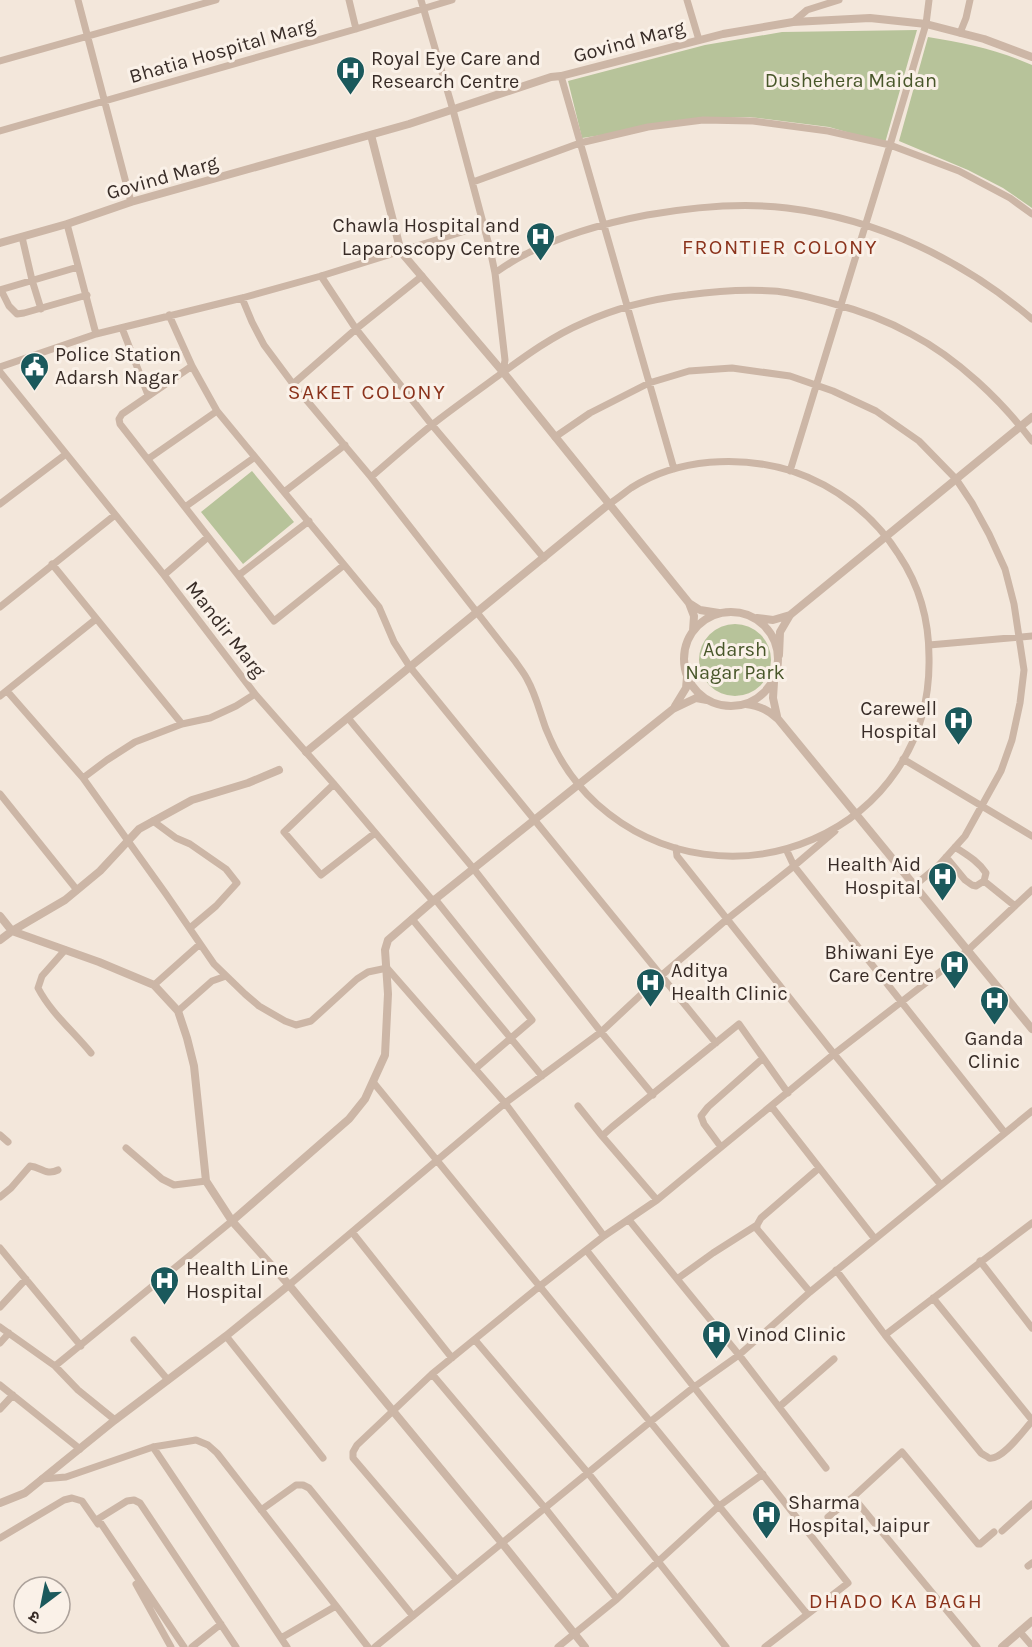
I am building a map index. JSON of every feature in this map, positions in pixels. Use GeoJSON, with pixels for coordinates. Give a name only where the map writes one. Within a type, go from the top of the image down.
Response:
{"type":"FeatureCollection","features":[{"type":"Feature","properties":{"kind":"street"},"geometry":{"type":"LineString","coordinates":[[78,0],[131,201]]}},
{"type":"Feature","properties":{"kind":"street"},"geometry":{"type":"LineString","coordinates":[[0,61],[216,0]]}},
{"type":"Feature","properties":{"kind":"street"},"geometry":{"type":"LineString","coordinates":[[349,0],[356,29]]}},
{"type":"Feature","properties":{"kind":"street"},"geometry":{"type":"LineString","coordinates":[[421,0],[473,182],[495,273],[505,360],[503,372]]}},
{"type":"Feature","properties":{"kind":"street","name":"Bhatia Hospital Marg"},"geometry":{"type":"LineString","coordinates":[[0,131],[452,0]]}},
{"type":"Feature","properties":{"kind":"street"},"geometry":{"type":"LineString","coordinates":[[687,0],[699,40]]}},
{"type":"Feature","properties":{"kind":"street"},"geometry":{"type":"LineString","coordinates":[[793,22],[807,10],[839,0]]}},
{"type":"Feature","properties":{"kind":"street"},"geometry":{"type":"LineString","coordinates":[[790,471],[867,225],[926,24],[929,0]]}},
{"type":"Feature","properties":{"kind":"street"},"geometry":{"type":"LineString","coordinates":[[960,33],[970,0]]}},
{"type":"Feature","properties":{"kind":"street","name":"Govind Marg"},"geometry":{"type":"LineString","coordinates":[[0,243],[67,224],[131,201],[371,135],[551,77],[723,34],[793,22],[870,18],[926,24],[984,39],[1032,57]]}},
{"type":"Feature","properties":{"kind":"street"},"geometry":{"type":"LineString","coordinates":[[561,76],[674,469]]}},
{"type":"Feature","properties":{"kind":"street"},"geometry":{"type":"LineString","coordinates":[[473,182],[580,143],[648,127],[703,120],[763,122],[828,131],[890,145],[959,171],[1010,198],[1032,214]]}},
{"type":"Feature","properties":{"kind":"street"},"geometry":{"type":"LineString","coordinates":[[371,135],[401,252],[503,372],[689,603],[694,616],[693,631]]}},
{"type":"Feature","properties":{"kind":"street"},"geometry":{"type":"LineString","coordinates":[[495,273],[526,254],[604,224],[677,210],[712,206],[787,207],[867,225],[932,252],[1010,300],[1032,319]]}},
{"type":"Feature","properties":{"kind":"street"},"geometry":{"type":"LineString","coordinates":[[67,224],[96,334]]}},
{"type":"Feature","properties":{"kind":"street"},"geometry":{"type":"LineString","coordinates":[[0,367],[96,334],[321,276],[484,225]]}},
{"type":"Feature","properties":{"kind":"street"},"geometry":{"type":"LineString","coordinates":[[22,237],[32,280],[42,309]]}},
{"type":"Feature","properties":{"kind":"street"},"geometry":{"type":"LineString","coordinates":[[78,267],[1,290],[9,306],[17,314],[87,295]]}},
{"type":"Feature","properties":{"kind":"street"},"geometry":{"type":"LineString","coordinates":[[321,276],[356,329],[544,558]]}},
{"type":"Feature","properties":{"kind":"street"},"geometry":{"type":"LineString","coordinates":[[293,384],[422,276]]}},
{"type":"Feature","properties":{"kind":"street"},"geometry":{"type":"LineString","coordinates":[[371,477],[432,424],[503,372],[540,346],[582,323],[628,306],[670,297],[741,290],[775,291],[811,297],[842,306],[911,334],[943,355],[985,388],[1032,441]]}},
{"type":"Feature","properties":{"kind":"street"},"geometry":{"type":"LineString","coordinates":[[242,298],[264,345],[293,384],[371,477],[528,681],[557,752],[579,784],[596,803],[617,820],[645,836],[675,848],[728,857],[750,856],[786,849],[816,838],[841,825],[855,814]]}},
{"type":"Feature","properties":{"kind":"street"},"geometry":{"type":"LineString","coordinates":[[169,315],[192,366],[217,411],[379,608],[394,642],[410,667],[716,1043]]}},
{"type":"Feature","properties":{"kind":"street"},"geometry":{"type":"LineString","coordinates":[[122,328],[148,395]]}},
{"type":"Feature","properties":{"kind":"street"},"geometry":{"type":"LineString","coordinates":[[192,366],[122,414],[119,418],[120,424],[274,621],[344,565]]}},
{"type":"Feature","properties":{"kind":"street"},"geometry":{"type":"LineString","coordinates":[[555,437],[590,413],[650,383],[689,371],[732,368],[790,376],[876,411],[919,441],[956,480],[972,503],[1005,569],[1014,604],[1024,670],[1012,740],[1001,771],[965,836],[938,866],[914,886]]}},
{"type":"Feature","properties":{"kind":"street","name":"Mandir Marg"},"geometry":{"type":"LineString","coordinates":[[0,372],[164,575],[255,694],[434,900],[532,1020],[511,1039]]}},
{"type":"Feature","properties":{"kind":"street"},"geometry":{"type":"LineString","coordinates":[[148,459],[217,411]]}},
{"type":"Feature","properties":{"kind":"street"},"geometry":{"type":"LineString","coordinates":[[778,719],[773,698],[779,666],[780,632],[790,615],[1032,417]]}},
{"type":"Feature","properties":{"kind":"street"},"geometry":{"type":"LineString","coordinates":[[284,492],[345,445]]}},
{"type":"Feature","properties":{"kind":"street"},"geometry":{"type":"LineString","coordinates":[[1,501],[66,454]]}},
{"type":"Feature","properties":{"kind":"street"},"geometry":{"type":"LineString","coordinates":[[185,507],[255,457]]}},
{"type":"Feature","properties":{"kind":"street"},"geometry":{"type":"LineString","coordinates":[[0,1503],[25,1493],[115,1420],[226,1336],[505,1103],[601,1032],[662,975],[794,866],[880,791],[903,759],[921,720],[930,669],[925,615],[918,591],[906,566],[874,522],[851,502],[827,486],[790,471],[754,462],[701,463],[674,469],[632,487],[306,752]]}},
{"type":"Feature","properties":{"kind":"street"},"geometry":{"type":"LineString","coordinates":[[0,607],[115,515]]}},
{"type":"Feature","properties":{"kind":"street"},"geometry":{"type":"LineString","coordinates":[[239,575],[309,521]]}},
{"type":"Feature","properties":{"kind":"street"},"geometry":{"type":"LineString","coordinates":[[164,575],[208,537]]}},
{"type":"Feature","properties":{"kind":"street"},"geometry":{"type":"LineString","coordinates":[[52,564],[182,724]]}},
{"type":"Feature","properties":{"kind":"street"},"geometry":{"type":"LineString","coordinates":[[689,603],[700,610],[719,613],[737,612],[773,620],[790,615]]}},
{"type":"Feature","properties":{"kind":"street"},"geometry":{"type":"LineString","coordinates":[[673,709],[686,688],[684,656],[687,643],[693,631],[707,618],[719,613]]}},
{"type":"Feature","properties":{"kind":"street"},"geometry":{"type":"LineString","coordinates":[[754,617],[770,631],[779,655]]}},
{"type":"Feature","properties":{"kind":"street"},"geometry":{"type":"LineString","coordinates":[[0,696],[96,619]]}},
{"type":"Feature","properties":{"kind":"street"},"geometry":{"type":"LineString","coordinates":[[929,645],[1032,636]]}},
{"type":"Feature","properties":{"kind":"street"},"geometry":{"type":"LineString","coordinates":[[687,676],[693,687],[707,700]]}},
{"type":"Feature","properties":{"kind":"street"},"geometry":{"type":"LineString","coordinates":[[746,704],[763,695],[775,678]]}},
{"type":"Feature","properties":{"kind":"street"},"geometry":{"type":"LineString","coordinates":[[7,691],[83,778],[213,964],[259,1006],[296,1025],[311,1022],[357,979],[368,972],[387,968]]}},
{"type":"Feature","properties":{"kind":"street"},"geometry":{"type":"LineString","coordinates":[[83,778],[135,742],[182,724],[210,718],[255,694]]}},
{"type":"Feature","properties":{"kind":"street"},"geometry":{"type":"LineString","coordinates":[[55,1366],[232,1221],[349,1119],[365,1098],[385,1055],[388,994],[385,950],[388,940],[473,868],[673,709],[696,698],[725,706],[758,705],[769,710],[1032,1029]]}},
{"type":"Feature","properties":{"kind":"street"},"geometry":{"type":"LineString","coordinates":[[348,717],[473,868],[653,1095]]}},
{"type":"Feature","properties":{"kind":"street"},"geometry":{"type":"LineString","coordinates":[[903,759],[1032,836]]}},
{"type":"Feature","properties":{"kind":"street"},"geometry":{"type":"LineString","coordinates":[[0,940],[66,900],[100,871],[139,829],[192,800],[248,783],[279,770]]}},
{"type":"Feature","properties":{"kind":"street"},"geometry":{"type":"LineString","coordinates":[[334,784],[284,832],[321,875],[375,833]]}},
{"type":"Feature","properties":{"kind":"street"},"geometry":{"type":"LineString","coordinates":[[0,795],[77,890]]}},
{"type":"Feature","properties":{"kind":"street"},"geometry":{"type":"LineString","coordinates":[[153,821],[226,869],[237,883],[216,906],[189,928]]}},
{"type":"Feature","properties":{"kind":"street"},"geometry":{"type":"LineString","coordinates":[[946,857],[968,884],[976,886],[984,881],[986,873],[982,868],[976,861],[955,847]]}},
{"type":"Feature","properties":{"kind":"street"},"geometry":{"type":"LineString","coordinates":[[675,848],[677,856],[726,920],[941,1185]]}},
{"type":"Feature","properties":{"kind":"street"},"geometry":{"type":"LineString","coordinates":[[786,849],[794,866],[1005,1132]]}},
{"type":"Feature","properties":{"kind":"street"},"geometry":{"type":"LineString","coordinates":[[984,881],[1015,906]]}},
{"type":"Feature","properties":{"kind":"street"},"geometry":{"type":"LineString","coordinates":[[457,1580],[353,1458],[357,1445],[432,1374],[604,1236],[657,1200],[834,1054],[967,951],[1032,891]]}},
{"type":"Feature","properties":{"kind":"street"},"geometry":{"type":"LineString","coordinates":[[0,916],[12,931],[99,962],[154,985],[178,1011],[194,1066],[206,1181],[232,1221],[289,1285],[585,1647]]}},
{"type":"Feature","properties":{"kind":"street"},"geometry":{"type":"LineString","coordinates":[[412,919],[542,1076]]}},
{"type":"Feature","properties":{"kind":"street"},"geometry":{"type":"LineString","coordinates":[[154,985],[200,944]]}},
{"type":"Feature","properties":{"kind":"street"},"geometry":{"type":"LineString","coordinates":[[65,950],[42,976],[38,988],[56,1016],[91,1053]]}},
{"type":"Feature","properties":{"kind":"street"},"geometry":{"type":"LineString","coordinates":[[387,968],[505,1103],[604,1236]]}},
{"type":"Feature","properties":{"kind":"street"},"geometry":{"type":"LineString","coordinates":[[178,1011],[212,981],[226,976]]}},
{"type":"Feature","properties":{"kind":"street"},"geometry":{"type":"LineString","coordinates":[[602,1136],[739,1024],[788,1093]]}},
{"type":"Feature","properties":{"kind":"street"},"geometry":{"type":"LineString","coordinates":[[475,1069],[511,1039]]}},
{"type":"Feature","properties":{"kind":"street"},"geometry":{"type":"LineString","coordinates":[[722,1147],[704,1124],[701,1116],[762,1059]]}},
{"type":"Feature","properties":{"kind":"street"},"geometry":{"type":"LineString","coordinates":[[373,1082],[807,1614]]}},
{"type":"Feature","properties":{"kind":"street"},"geometry":{"type":"LineString","coordinates":[[578,1106],[657,1200]]}},
{"type":"Feature","properties":{"kind":"street"},"geometry":{"type":"LineString","coordinates":[[771,1106],[875,1239]]}},
{"type":"Feature","properties":{"kind":"street"},"geometry":{"type":"LineString","coordinates":[[375,1647],[650,1422],[739,1355],[836,1270],[1032,1111]]}},
{"type":"Feature","properties":{"kind":"street"},"geometry":{"type":"LineString","coordinates":[[0,1136],[8,1143]]}},
{"type":"Feature","properties":{"kind":"street"},"geometry":{"type":"LineString","coordinates":[[126,1148],[162,1179],[174,1185],[206,1181]]}},
{"type":"Feature","properties":{"kind":"street"},"geometry":{"type":"LineString","coordinates":[[0,1197],[30,1166],[47,1173],[57,1170]]}},
{"type":"Feature","properties":{"kind":"street"},"geometry":{"type":"LineString","coordinates":[[677,1279],[757,1225],[760,1218],[819,1168]]}},
{"type":"Feature","properties":{"kind":"street"},"geometry":{"type":"LineString","coordinates":[[629,1220],[739,1355],[826,1468]]}},
{"type":"Feature","properties":{"kind":"street"},"geometry":{"type":"LineString","coordinates":[[885,1335],[1032,1222]]}},
{"type":"Feature","properties":{"kind":"street"},"geometry":{"type":"LineString","coordinates":[[757,1225],[757,1229],[810,1292]]}},
{"type":"Feature","properties":{"kind":"street"},"geometry":{"type":"LineString","coordinates":[[352,1232],[452,1358]]}},
{"type":"Feature","properties":{"kind":"street"},"geometry":{"type":"LineString","coordinates":[[0,1248],[81,1346]]}},
{"type":"Feature","properties":{"kind":"street"},"geometry":{"type":"LineString","coordinates":[[587,1251],[848,1583],[765,1647]]}},
{"type":"Feature","properties":{"kind":"street"},"geometry":{"type":"LineString","coordinates":[[980,1261],[1032,1328]]}},
{"type":"Feature","properties":{"kind":"street"},"geometry":{"type":"LineString","coordinates":[[836,1270],[975,1447],[989,1458],[995,1458],[1002,1454],[1032,1421],[933,1298]]}},
{"type":"Feature","properties":{"kind":"street"},"geometry":{"type":"LineString","coordinates":[[0,1307],[26,1279]]}},
{"type":"Feature","properties":{"kind":"street"},"geometry":{"type":"LineString","coordinates":[[0,1328],[55,1366],[78,1390],[115,1420]]}},
{"type":"Feature","properties":{"kind":"street"},"geometry":{"type":"LineString","coordinates":[[0,1343],[9,1333]]}},
{"type":"Feature","properties":{"kind":"street"},"geometry":{"type":"LineString","coordinates":[[226,1336],[322,1458]]}},
{"type":"Feature","properties":{"kind":"street"},"geometry":{"type":"LineString","coordinates":[[134,1340],[168,1380]]}},
{"type":"Feature","properties":{"kind":"street"},"geometry":{"type":"LineString","coordinates":[[475,1340],[588,1473],[726,1647]]}},
{"type":"Feature","properties":{"kind":"street"},"geometry":{"type":"LineString","coordinates":[[779,1407],[834,1359]]}},
{"type":"Feature","properties":{"kind":"street"},"geometry":{"type":"LineString","coordinates":[[432,1374],[545,1508],[617,1599]]}},
{"type":"Feature","properties":{"kind":"street"},"geometry":{"type":"LineString","coordinates":[[0,1385],[80,1449]]}},
{"type":"Feature","properties":{"kind":"street"},"geometry":{"type":"LineString","coordinates":[[0,1409],[13,1395]]}},
{"type":"Feature","properties":{"kind":"street"},"geometry":{"type":"LineString","coordinates":[[42,1479],[66,1477],[153,1447],[196,1440],[208,1445],[217,1453],[368,1647]]}},
{"type":"Feature","properties":{"kind":"street"},"geometry":{"type":"LineString","coordinates":[[153,1447],[287,1647]]}},
{"type":"Feature","properties":{"kind":"street"},"geometry":{"type":"LineString","coordinates":[[828,1517],[902,1452],[977,1543],[980,1544],[1032,1504]]}},
{"type":"Feature","properties":{"kind":"street"},"geometry":{"type":"LineString","coordinates":[[558,1647],[617,1599],[719,1506],[763,1474]]}},
{"type":"Feature","properties":{"kind":"street"},"geometry":{"type":"LineString","coordinates":[[261,1510],[296,1485],[309,1488],[413,1616]]}},
{"type":"Feature","properties":{"kind":"street"},"geometry":{"type":"LineString","coordinates":[[853,1497],[977,1647]]}},
{"type":"Feature","properties":{"kind":"street"},"geometry":{"type":"LineString","coordinates":[[0,1538],[64,1500],[72,1498],[82,1501],[132,1576],[171,1647]]}},
{"type":"Feature","properties":{"kind":"street"},"geometry":{"type":"LineString","coordinates":[[184,1647],[98,1519],[127,1502],[134,1500],[140,1503],[236,1647]]}},
{"type":"Feature","properties":{"kind":"street"},"geometry":{"type":"LineString","coordinates":[[281,1638],[336,1606]]}},
{"type":"Feature","properties":{"kind":"street"},"geometry":{"type":"LineString","coordinates":[[1002,1647],[1032,1621]]}},
{"type":"Feature","properties":{"kind":"street"},"geometry":{"type":"LineString","coordinates":[[192,1647],[221,1624]]}},
{"type":"Feature","properties":{"kind":"street"},"geometry":{"type":"LineString","coordinates":[[1020,1632],[1032,1646]]}},
{"type":"Feature","properties":{"kind":"green space","name":"Dushehera Maidan"},"geometry":{"type":"Polygon","coordinates":[[[917,30],[885,143],[829,127],[750,117],[717,118],[582,138],[568,81],[705,45],[782,32],[917,30]]]}},
{"type":"Feature","properties":{"kind":"green space"},"geometry":{"type":"Polygon","coordinates":[[[928,37],[1007,55],[1032,65],[1032,208],[1003,188],[968,170],[899,141],[928,37]]]}},
{"type":"Feature","properties":{"kind":"green space"},"geometry":{"type":"Polygon","coordinates":[[[252,471],[294,522],[243,564],[201,512],[252,471]]]}},
{"type":"Feature","properties":{"kind":"green space","name":"Adarsh Nagar Park"},"geometry":{"type":"Polygon","coordinates":[[[742,624],[761,634],[769,646],[771,660],[769,674],[761,686],[749,694],[728,696],[709,686],[701,674],[699,653],[709,634],[721,626],[742,624]]]}},
{"type":"Feature","properties":{"kind":"place","name":"Royal Eye Care and Research Centre"},"geometry":{"type":"Point","coordinates":[350,96]}},
{"type":"Feature","properties":{"kind":"place","name":"Chawla Hospital and Laparoscopy Centre"},"geometry":{"type":"Point","coordinates":[541,262]}},
{"type":"Feature","properties":{"kind":"place","name":"Police Station Adarsh Nagar"},"geometry":{"type":"Point","coordinates":[34,392]}},
{"type":"Feature","properties":{"kind":"place","name":"Carewell Hospital"},"geometry":{"type":"Point","coordinates":[958,746]}},
{"type":"Feature","properties":{"kind":"place","name":"Health Aid Hospital"},"geometry":{"type":"Point","coordinates":[942,902]}},
{"type":"Feature","properties":{"kind":"place","name":"Bhiwani Eye Care Centre"},"geometry":{"type":"Point","coordinates":[955,990]}},
{"type":"Feature","properties":{"kind":"place","name":"Aditya Health Clinic"},"geometry":{"type":"Point","coordinates":[650,1008]}},
{"type":"Feature","properties":{"kind":"place","name":"Ganda Clinic"},"geometry":{"type":"Point","coordinates":[994,1026]}},
{"type":"Feature","properties":{"kind":"place","name":"Health Line Hospital"},"geometry":{"type":"Point","coordinates":[165,1306]}},
{"type":"Feature","properties":{"kind":"place","name":"Vinod Clinic"},"geometry":{"type":"Point","coordinates":[716,1360]}},
{"type":"Feature","properties":{"kind":"place","name":"Sharma Hospital, Jaipur"},"geometry":{"type":"Point","coordinates":[767,1540]}},
{"type":"Feature","properties":{"kind":"district","name":"FRONTIER COLONY"},"geometry":{"type":"Point","coordinates":[780,247]}},
{"type":"Feature","properties":{"kind":"district","name":"SAKET COLONY"},"geometry":{"type":"Point","coordinates":[367,392]}},
{"type":"Feature","properties":{"kind":"district","name":"DHADO KA BAGH"},"geometry":{"type":"Point","coordinates":[896,1601]}}]}
